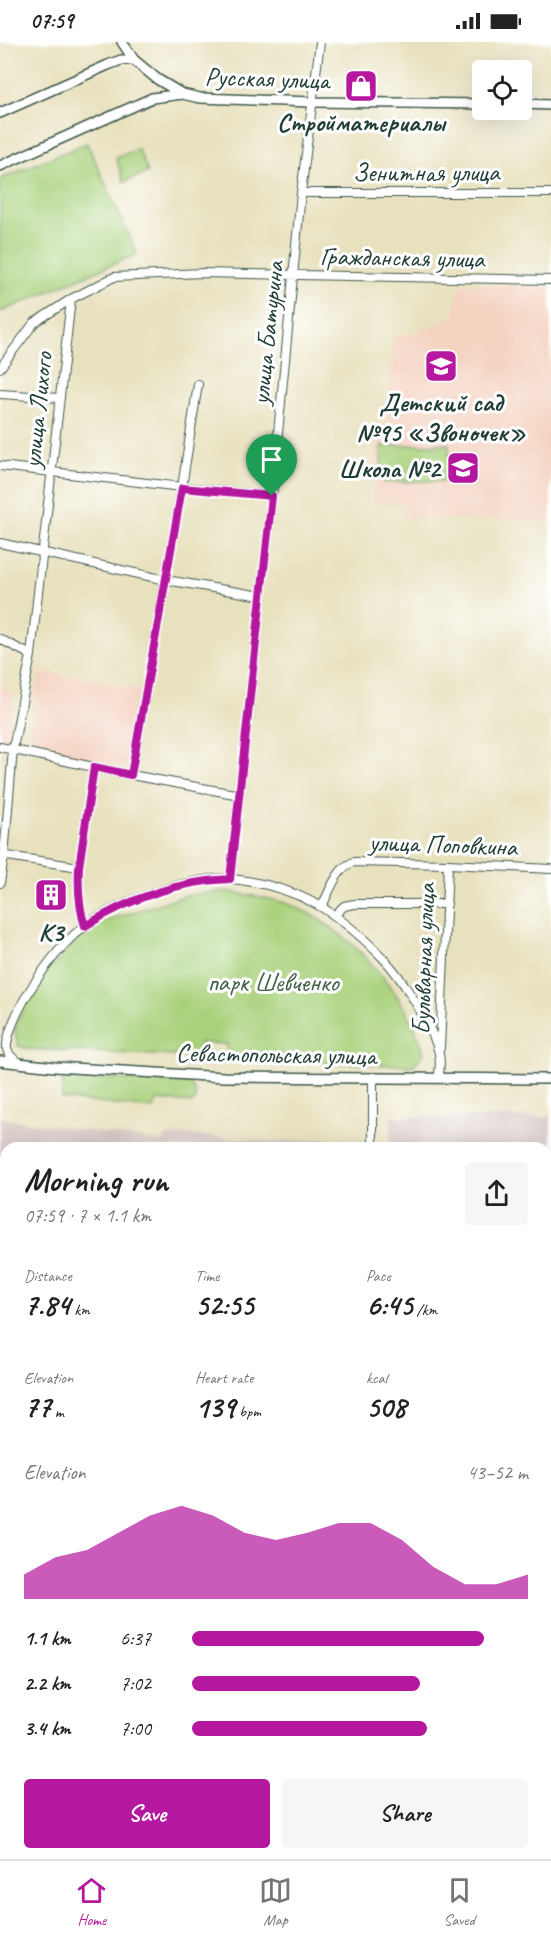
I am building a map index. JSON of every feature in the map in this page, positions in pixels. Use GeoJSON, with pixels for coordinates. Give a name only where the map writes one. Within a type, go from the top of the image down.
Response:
{"type":"FeatureCollection","features":[{"type":"Feature","properties":{"kind":"main road","name":"Русская улица"},"geometry":{"type":"LineString","coordinates":[[124,44],[134,60],[157,79],[182,94],[200,99],[472,104]]}},
{"type":"Feature","properties":{"kind":"main road"},"geometry":{"type":"LineString","coordinates":[[121,60],[125,54],[124,44]]}},
{"type":"Feature","properties":{"kind":"main road"},"geometry":{"type":"LineString","coordinates":[[0,113],[121,60],[134,60]]}},
{"type":"Feature","properties":{"kind":"main road"},"geometry":{"type":"LineString","coordinates":[[152,98],[158,92],[157,79]]}},
{"type":"Feature","properties":{"kind":"main road"},"geometry":{"type":"LineString","coordinates":[[0,166],[152,98],[182,94]]}},
{"type":"Feature","properties":{"kind":"main road"},"geometry":{"type":"LineString","coordinates":[[532,105],[551,105]]}},
{"type":"Feature","properties":{"kind":"main road","name":"Севастопольская улица"},"geometry":{"type":"LineString","coordinates":[[0,1061],[55,1067],[202,1076],[439,1077],[453,1080],[551,1079]]}},
{"type":"Feature","properties":{"kind":"main road"},"geometry":{"type":"LineString","coordinates":[[0,1067],[19,1063]]}},
{"type":"Feature","properties":{"kind":"street","name":"улица Батурина"},"geometry":{"type":"LineString","coordinates":[[230,879],[272,496],[301,193],[320,42]]}},
{"type":"Feature","properties":{"kind":"street","name":"Зенитная улица"},"geometry":{"type":"LineString","coordinates":[[301,193],[551,193]]}},
{"type":"Feature","properties":{"kind":"street","name":"Гражданская улица"},"geometry":{"type":"LineString","coordinates":[[0,368],[34,322],[71,299],[114,277],[202,273],[294,277],[551,280]]}},
{"type":"Feature","properties":{"kind":"street","name":"улица Лихого"},"geometry":{"type":"LineString","coordinates":[[0,883],[13,749],[31,655],[71,299]]}},
{"type":"Feature","properties":{"kind":"street"},"geometry":{"type":"LineString","coordinates":[[131,775],[198,384]]}},
{"type":"Feature","properties":{"kind":"street"},"geometry":{"type":"LineString","coordinates":[[0,394],[60,398]]}},
{"type":"Feature","properties":{"kind":"street"},"geometry":{"type":"LineString","coordinates":[[0,466],[182,488],[272,496]]}},
{"type":"Feature","properties":{"kind":"street"},"geometry":{"type":"LineString","coordinates":[[0,543],[166,580],[261,597]]}},
{"type":"Feature","properties":{"kind":"street"},"geometry":{"type":"LineString","coordinates":[[0,639],[31,655]]}},
{"type":"Feature","properties":{"kind":"street"},"geometry":{"type":"LineString","coordinates":[[0,747],[240,795]]}},
{"type":"Feature","properties":{"kind":"street"},"geometry":{"type":"LineString","coordinates":[[85,926],[78,880],[94,767]]}},
{"type":"Feature","properties":{"kind":"street"},"geometry":{"type":"LineString","coordinates":[[2,855],[79,867]]}},
{"type":"Feature","properties":{"kind":"street","name":"улица Поповкина"},"geometry":{"type":"LineString","coordinates":[[322,906],[341,871],[354,862],[551,869]]}},
{"type":"Feature","properties":{"kind":"street","name":"Бульварная улица"},"geometry":{"type":"LineString","coordinates":[[439,1077],[448,864]]}},
{"type":"Feature","properties":{"kind":"street"},"geometry":{"type":"LineString","coordinates":[[19,1063],[7,1049],[16,1014],[39,975],[68,942],[85,926],[124,905],[158,892],[213,879],[230,879],[272,886],[306,898],[335,915],[364,938],[393,969],[430,1030],[440,1056]]}},
{"type":"Feature","properties":{"kind":"street"},"geometry":{"type":"LineString","coordinates":[[335,915],[344,906],[354,904],[447,904]]}},
{"type":"Feature","properties":{"kind":"street"},"geometry":{"type":"LineString","coordinates":[[373,1077],[373,1142]]}},
{"type":"Feature","properties":{"kind":"shaded area"},"geometry":{"type":"Polygon","coordinates":[[[459,285],[551,286],[551,521],[405,518],[405,503],[373,502],[375,433],[386,432],[394,334],[407,335],[453,317],[459,285]]]}},
{"type":"Feature","properties":{"kind":"shaded area"},"geometry":{"type":"Polygon","coordinates":[[[39,671],[140,689],[128,767],[27,747],[39,671]]]}},
{"type":"Feature","properties":{"kind":"shaded area"},"geometry":{"type":"Polygon","coordinates":[[[0,685],[15,694],[7,741],[0,739],[0,685]]]}},
{"type":"Feature","properties":{"kind":"shaded area"},"geometry":{"type":"Polygon","coordinates":[[[391,1117],[551,1117],[551,1142],[390,1142],[391,1117]]]}},
{"type":"Feature","properties":{"kind":"shaded area"},"geometry":{"type":"Polygon","coordinates":[[[0,1118],[164,1142],[0,1142],[0,1118]]]}},
{"type":"Feature","properties":{"kind":"shaded area"},"geometry":{"type":"Polygon","coordinates":[[[190,1135],[278,1142],[164,1142],[166,1136],[190,1135]]]}},
{"type":"Feature","properties":{"kind":"shaded area"},"geometry":{"type":"Polygon","coordinates":[[[320,1139],[365,1142],[278,1142],[320,1139]]]}},
{"type":"Feature","properties":{"kind":"green space"},"geometry":{"type":"Polygon","coordinates":[[[87,143],[137,254],[0,312],[0,179],[87,143]]]}},
{"type":"Feature","properties":{"kind":"green space"},"geometry":{"type":"Polygon","coordinates":[[[138,149],[148,172],[124,182],[116,158],[138,149]]]}},
{"type":"Feature","properties":{"kind":"green space"},"geometry":{"type":"Polygon","coordinates":[[[449,444],[450,481],[382,482],[381,446],[449,444]]]}},
{"type":"Feature","properties":{"kind":"green space","name":"парк Шевченко"},"geometry":{"type":"Polygon","coordinates":[[[226,891],[285,903],[329,926],[351,943],[389,984],[416,1030],[424,1053],[413,1066],[226,1058],[227,1044],[199,1043],[197,1057],[28,1049],[18,1046],[15,1031],[23,1007],[45,973],[72,945],[99,923],[187,895],[226,891]]]}},
{"type":"Feature","properties":{"kind":"green space"},"geometry":{"type":"Polygon","coordinates":[[[63,1077],[190,1082],[196,1095],[192,1103],[158,1100],[153,1109],[62,1099],[63,1077]]]}},
{"type":"Feature","properties":{"kind":"place","name":"Стройматериалы"},"geometry":{"type":"Point","coordinates":[361,86]}},
{"type":"Feature","properties":{"kind":"place","name":"Детский сад №95 «Звоночек»"},"geometry":{"type":"Point","coordinates":[441,366]}},
{"type":"Feature","properties":{"kind":"place","name":"Школа №2"},"geometry":{"type":"Point","coordinates":[463,468]}},
{"type":"Feature","properties":{"kind":"place","name":"К3"},"geometry":{"type":"Point","coordinates":[51,895]}},
{"type":"Feature","properties":{"kind":"route"},"geometry":{"type":"LineString","coordinates":[[182,488],[272,496],[230,879],[213,879],[180,885],[142,897],[85,926],[78,880],[94,767],[131,775],[182,488]]}}]}
